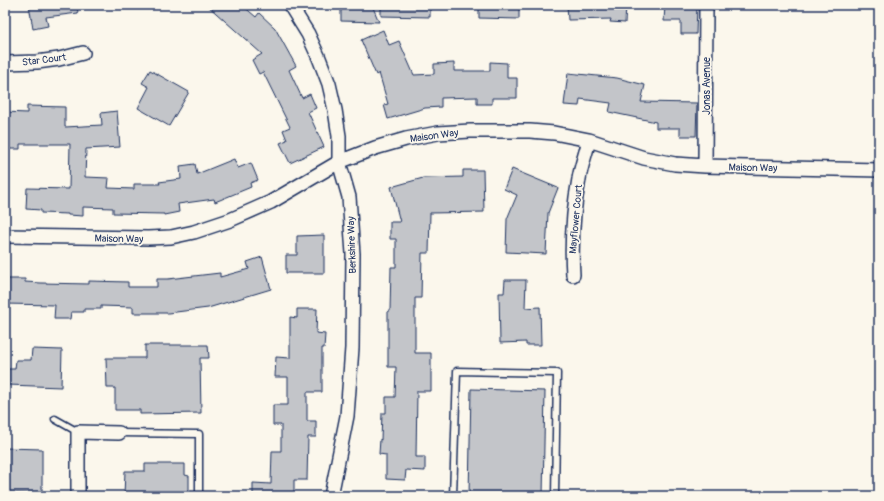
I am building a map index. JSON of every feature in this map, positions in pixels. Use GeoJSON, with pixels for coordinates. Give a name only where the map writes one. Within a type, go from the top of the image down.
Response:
{"type":"FeatureCollection","features":[{"type":"Feature","properties":{"kind":"street","name":"Berkshire Way"},"geometry":{"type":"LineString","coordinates":[[290,5],[320,58],[329,84],[338,130],[340,162],[349,197],[353,254],[352,348],[347,416],[331,496]]}},
{"type":"Feature","properties":{"kind":"street","name":"Jonas Avenue"},"geometry":{"type":"LineString","coordinates":[[705,166],[706,5]]}},
{"type":"Feature","properties":{"kind":"street","name":"Star Court"},"geometry":{"type":"LineString","coordinates":[[5,63],[37,62],[59,59],[83,53]]}},
{"type":"Feature","properties":{"kind":"street","name":"Maison Way"},"geometry":{"type":"LineString","coordinates":[[5,236],[148,238],[171,237],[194,232],[230,220],[271,202],[340,162],[375,148],[406,139],[438,133],[470,131],[530,131],[554,133],[589,140],[644,158],[675,164],[879,170]]}},
{"type":"Feature","properties":{"kind":"street","name":"Mayflower Court"},"geometry":{"type":"LineString","coordinates":[[572,275],[573,219],[579,179],[589,140]]}},
{"type":"Feature","properties":{"kind":"street"},"geometry":{"type":"LineString","coordinates":[[78,496],[78,432],[119,432]]}},
{"type":"Feature","properties":{"kind":"lane"},"geometry":{"type":"LineString","coordinates":[[453,496],[457,372],[557,373],[555,496]]}},
{"type":"Feature","properties":{"kind":"lane"},"geometry":{"type":"LineString","coordinates":[[55,419],[78,432]]}},
{"type":"Feature","properties":{"kind":"lane"},"geometry":{"type":"LineString","coordinates":[[119,432],[199,434],[199,496]]}},
{"type":"Feature","properties":{"kind":"building"},"geometry":{"type":"Polygon","coordinates":[[[29,5],[77,5],[78,13],[46,17],[48,26],[33,29],[29,5]]]}},
{"type":"Feature","properties":{"kind":"building"},"geometry":{"type":"Polygon","coordinates":[[[207,5],[242,5],[256,17],[259,13],[275,28],[296,66],[289,70],[302,98],[310,94],[316,108],[308,112],[324,147],[290,163],[280,143],[287,140],[283,130],[290,127],[263,72],[259,74],[252,60],[262,54],[207,5]]]}},
{"type":"Feature","properties":{"kind":"building"},"geometry":{"type":"Polygon","coordinates":[[[341,5],[372,5],[379,22],[341,21],[341,5]]]}},
{"type":"Feature","properties":{"kind":"building"},"geometry":{"type":"Polygon","coordinates":[[[381,5],[430,5],[430,17],[381,16],[381,5]]]}},
{"type":"Feature","properties":{"kind":"building"},"geometry":{"type":"Polygon","coordinates":[[[479,5],[519,5],[519,19],[479,18],[479,5]]]}},
{"type":"Feature","properties":{"kind":"building"},"geometry":{"type":"Polygon","coordinates":[[[567,5],[626,5],[625,23],[610,22],[611,19],[568,20],[567,5]]]}},
{"type":"Feature","properties":{"kind":"building"},"geometry":{"type":"Polygon","coordinates":[[[665,5],[697,5],[696,34],[681,34],[681,21],[664,21],[665,5]]]}},
{"type":"Feature","properties":{"kind":"building"},"geometry":{"type":"Polygon","coordinates":[[[383,30],[389,45],[399,41],[414,75],[434,74],[434,64],[454,63],[454,71],[490,71],[490,62],[507,63],[507,78],[517,78],[517,98],[492,98],[492,104],[477,104],[477,97],[441,98],[441,107],[425,108],[388,119],[384,105],[388,104],[379,73],[376,75],[361,40],[383,30]]]}},
{"type":"Feature","properties":{"kind":"building"},"geometry":{"type":"Polygon","coordinates":[[[150,70],[189,92],[169,126],[138,108],[149,87],[142,83],[150,70]]]}},
{"type":"Feature","properties":{"kind":"building"},"geometry":{"type":"Polygon","coordinates":[[[568,73],[617,78],[645,85],[641,102],[697,103],[696,136],[680,136],[680,128],[656,128],[656,122],[609,112],[611,103],[580,99],[579,106],[564,105],[568,73]]]}},
{"type":"Feature","properties":{"kind":"building"},"geometry":{"type":"Polygon","coordinates":[[[27,106],[65,107],[65,127],[102,125],[101,113],[117,111],[120,147],[86,149],[85,177],[109,178],[108,188],[134,189],[134,184],[160,184],[159,182],[181,179],[180,166],[195,164],[197,174],[234,159],[238,168],[251,163],[258,180],[250,183],[251,187],[215,202],[214,199],[178,204],[179,212],[164,215],[113,213],[113,208],[83,207],[83,216],[41,213],[41,210],[26,209],[27,188],[69,189],[70,144],[20,144],[20,149],[5,149],[5,112],[27,113],[27,106]]]}},
{"type":"Feature","properties":{"kind":"building"},"geometry":{"type":"Polygon","coordinates":[[[512,169],[558,188],[548,213],[546,254],[506,252],[507,219],[517,195],[504,189],[512,169]]]}},
{"type":"Feature","properties":{"kind":"building"},"geometry":{"type":"Polygon","coordinates":[[[463,170],[483,170],[484,212],[430,213],[429,253],[422,253],[421,298],[415,298],[415,353],[431,353],[431,391],[417,391],[416,457],[425,457],[425,471],[406,470],[405,480],[386,479],[386,455],[379,454],[382,413],[386,413],[386,397],[395,397],[396,367],[388,367],[388,311],[390,311],[391,267],[396,267],[396,239],[390,239],[390,222],[400,222],[391,187],[423,178],[463,177],[463,170]]]}},
{"type":"Feature","properties":{"kind":"building"},"geometry":{"type":"Polygon","coordinates":[[[324,235],[324,273],[286,273],[286,255],[297,255],[297,236],[324,235]]]}},
{"type":"Feature","properties":{"kind":"building"},"geometry":{"type":"Polygon","coordinates":[[[262,257],[271,289],[208,308],[168,313],[133,313],[133,307],[101,306],[101,309],[84,309],[84,312],[71,312],[70,319],[54,319],[55,305],[5,304],[5,279],[25,279],[25,282],[41,283],[89,284],[89,281],[128,282],[128,287],[157,287],[157,279],[220,273],[220,277],[249,269],[247,262],[262,257]]]}},
{"type":"Feature","properties":{"kind":"building"},"geometry":{"type":"Polygon","coordinates":[[[505,280],[526,280],[525,308],[540,307],[541,345],[526,345],[526,342],[500,343],[499,293],[504,293],[505,280]]]}},
{"type":"Feature","properties":{"kind":"building"},"geometry":{"type":"Polygon","coordinates":[[[297,309],[317,309],[316,333],[325,334],[324,348],[322,348],[322,392],[307,392],[307,421],[316,421],[316,437],[308,437],[307,480],[294,480],[294,496],[253,496],[253,483],[271,484],[272,451],[281,451],[281,425],[273,425],[273,405],[288,405],[288,377],[275,377],[276,357],[290,358],[290,317],[297,318],[297,309]]]}},
{"type":"Feature","properties":{"kind":"building"},"geometry":{"type":"Polygon","coordinates":[[[145,345],[208,345],[209,358],[200,358],[201,413],[140,414],[140,410],[115,410],[115,388],[107,388],[106,358],[145,358],[145,345]]]}},
{"type":"Feature","properties":{"kind":"building"},"geometry":{"type":"Polygon","coordinates":[[[32,349],[62,350],[61,387],[8,385],[8,369],[15,369],[16,360],[31,360],[32,349]]]}},
{"type":"Feature","properties":{"kind":"building"},"geometry":{"type":"Polygon","coordinates":[[[471,389],[545,391],[543,496],[469,496],[471,389]]]}},
{"type":"Feature","properties":{"kind":"building"},"geometry":{"type":"Polygon","coordinates":[[[5,448],[42,449],[42,494],[5,493],[5,448]]]}},
{"type":"Feature","properties":{"kind":"building"},"geometry":{"type":"Polygon","coordinates":[[[145,464],[185,464],[185,475],[189,476],[189,492],[184,492],[184,496],[124,496],[125,471],[145,471],[145,464]]]}}]}
